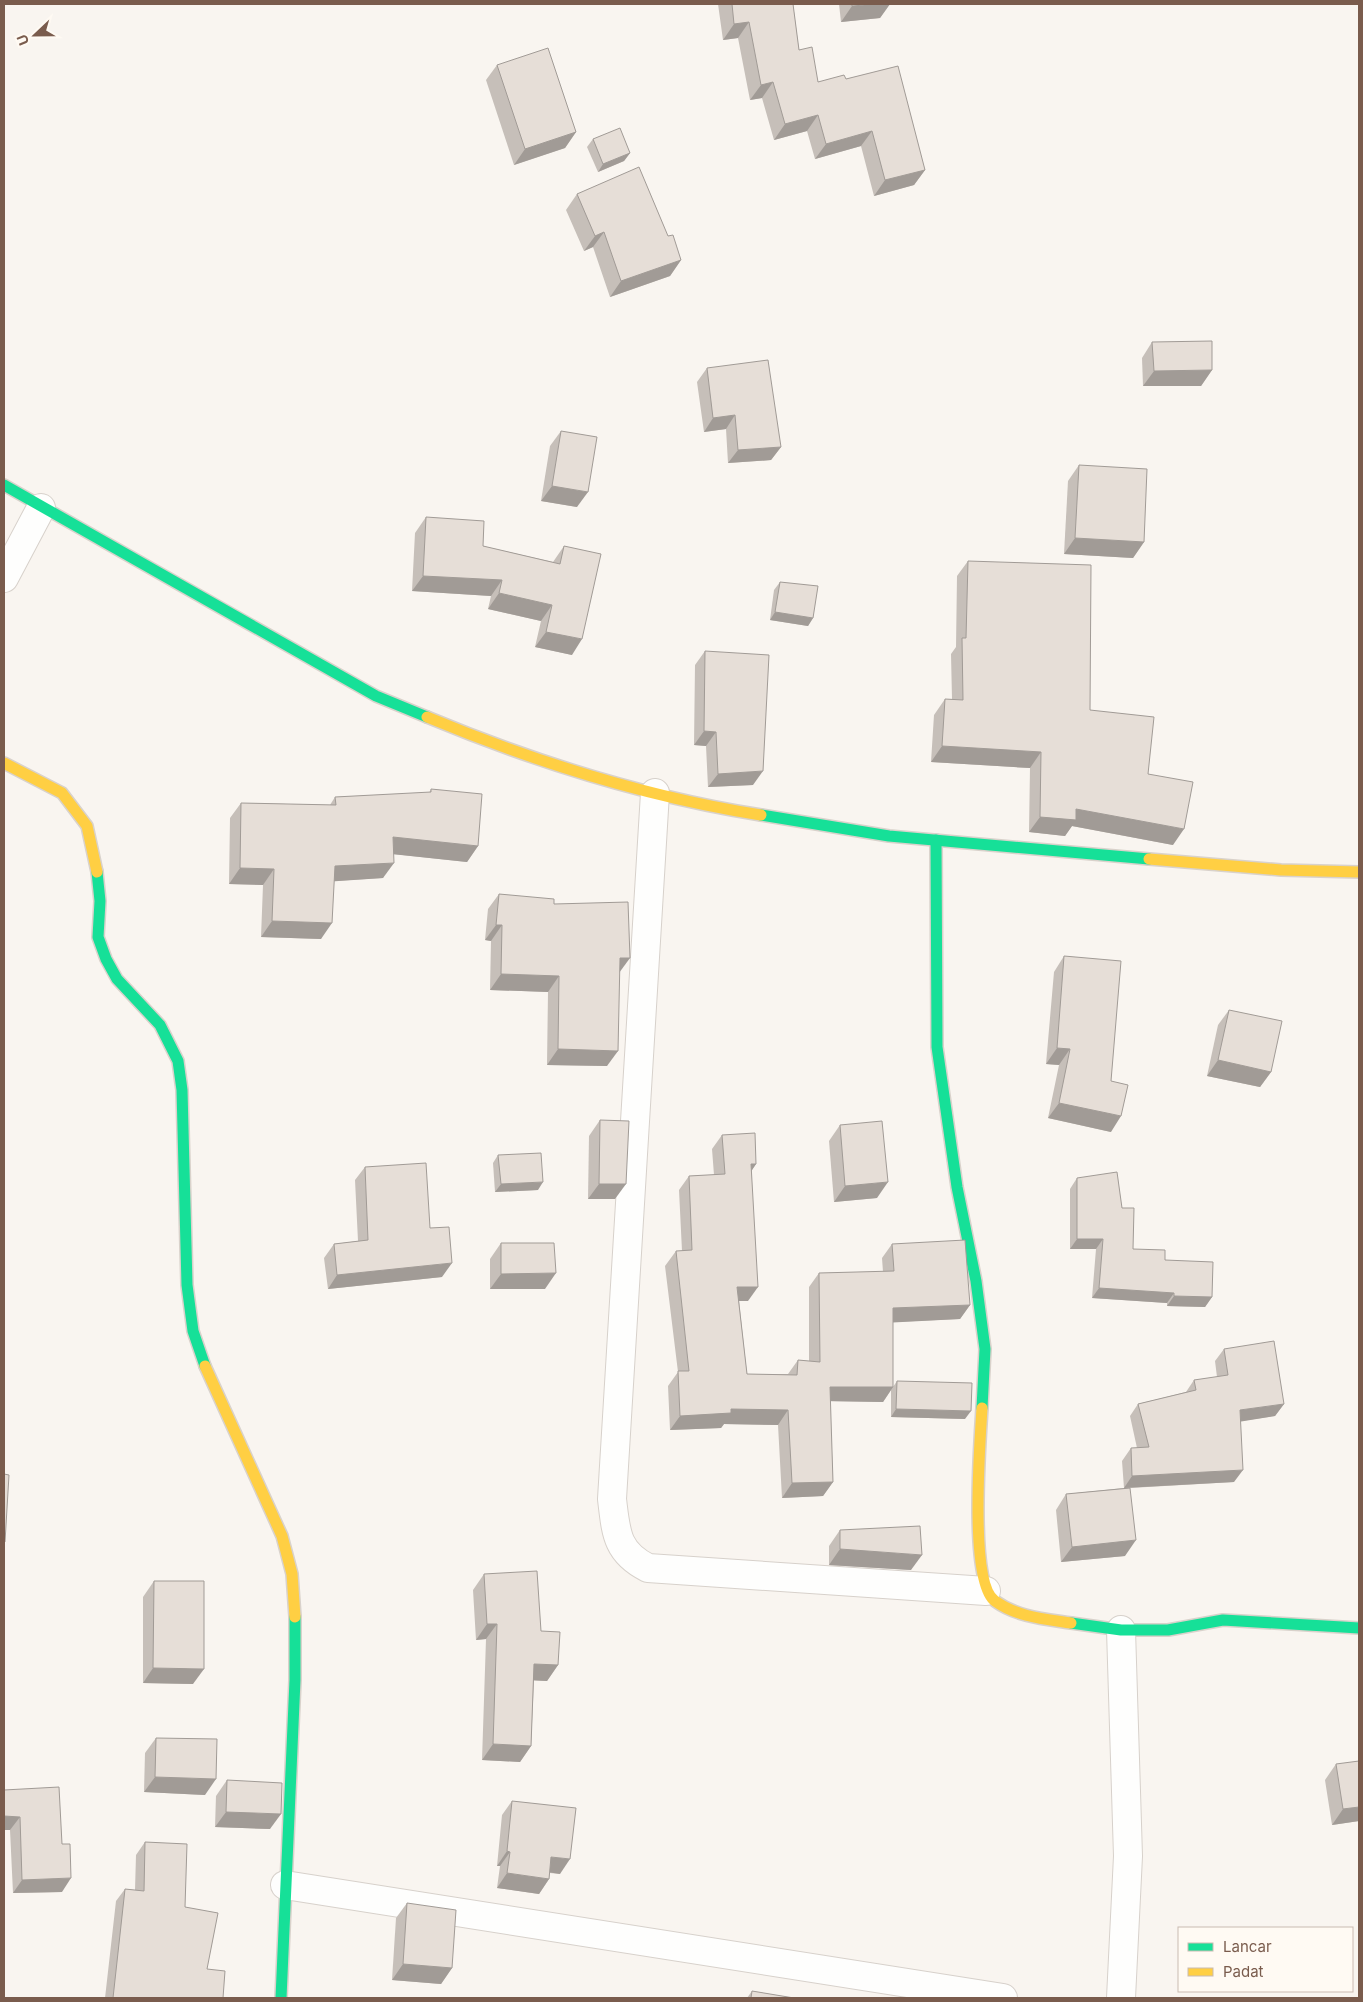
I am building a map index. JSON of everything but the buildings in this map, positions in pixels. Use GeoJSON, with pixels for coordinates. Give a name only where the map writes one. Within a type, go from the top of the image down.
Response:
{"type":"FeatureCollection","features":[{"type":"Feature","properties":{"kind":"street"},"geometry":{"type":"LineString","coordinates":[[4,485],[40,508],[376,696],[498,748],[615,784],[722,809],[889,836],[1281,870],[1359,872]]}},
{"type":"Feature","properties":{"kind":"street"},"geometry":{"type":"LineString","coordinates":[[4,578],[40,508]]}},
{"type":"Feature","properties":{"kind":"street"},"geometry":{"type":"LineString","coordinates":[[4,762],[62,793],[87,826],[96,862],[100,901],[98,937],[106,959],[117,979],[160,1025],[178,1061],[182,1090],[187,1285],[193,1331],[204,1364],[282,1536],[292,1574],[296,1618],[295,1680],[281,1998]]}},
{"type":"Feature","properties":{"kind":"street"},"geometry":{"type":"LineString","coordinates":[[655,793],[612,1499],[615,1526],[622,1549],[632,1560],[648,1568],[986,1590]]}},
{"type":"Feature","properties":{"kind":"street"},"geometry":{"type":"LineString","coordinates":[[936,840],[937,1047],[941,1086],[960,1206],[976,1281],[985,1349],[977,1482],[979,1544],[986,1590],[994,1601],[1027,1616],[1121,1630],[1168,1630],[1223,1620],[1359,1628]]}},
{"type":"Feature","properties":{"kind":"street"},"geometry":{"type":"LineString","coordinates":[[1121,1630],[1128,1856],[1121,1998]]}},
{"type":"Feature","properties":{"kind":"street"},"geometry":{"type":"LineString","coordinates":[[285,1885],[1003,1998]]}},
{"type":"Feature","properties":{"kind":"traffic: fast"},"geometry":{"type":"LineString","coordinates":[[4,485],[376,696],[427,717]]}},
{"type":"Feature","properties":{"kind":"traffic: fast"},"geometry":{"type":"LineString","coordinates":[[761,815],[889,836],[1149,859]]}},
{"type":"Feature","properties":{"kind":"traffic: fast"},"geometry":{"type":"LineString","coordinates":[[936,840],[937,1047],[957,1187],[976,1281],[985,1349],[982,1408]]}},
{"type":"Feature","properties":{"kind":"traffic: fast"},"geometry":{"type":"LineString","coordinates":[[97,872],[100,901],[98,937],[106,959],[117,979],[160,1025],[178,1061],[182,1090],[187,1285],[193,1331],[205,1366]]}},
{"type":"Feature","properties":{"kind":"traffic: fast"},"geometry":{"type":"LineString","coordinates":[[281,1998],[295,1680],[295,1617]]}},
{"type":"Feature","properties":{"kind":"traffic: fast"},"geometry":{"type":"LineString","coordinates":[[1071,1623],[1121,1630],[1168,1630],[1223,1620],[1359,1628]]}},
{"type":"Feature","properties":{"kind":"traffic: slow"},"geometry":{"type":"LineString","coordinates":[[427,717],[509,749],[591,776],[675,798],[761,815]]}},
{"type":"Feature","properties":{"kind":"traffic: slow"},"geometry":{"type":"LineString","coordinates":[[4,763],[62,793],[87,826],[97,872]]}},
{"type":"Feature","properties":{"kind":"traffic: slow"},"geometry":{"type":"LineString","coordinates":[[1149,859],[1281,870],[1359,872]]}},
{"type":"Feature","properties":{"kind":"traffic: slow"},"geometry":{"type":"LineString","coordinates":[[205,1366],[282,1536],[292,1574],[295,1617]]}},
{"type":"Feature","properties":{"kind":"traffic: slow"},"geometry":{"type":"LineString","coordinates":[[982,1408],[978,1510],[982,1568],[987,1589],[995,1601],[1012,1611],[1071,1623]]}}]}
